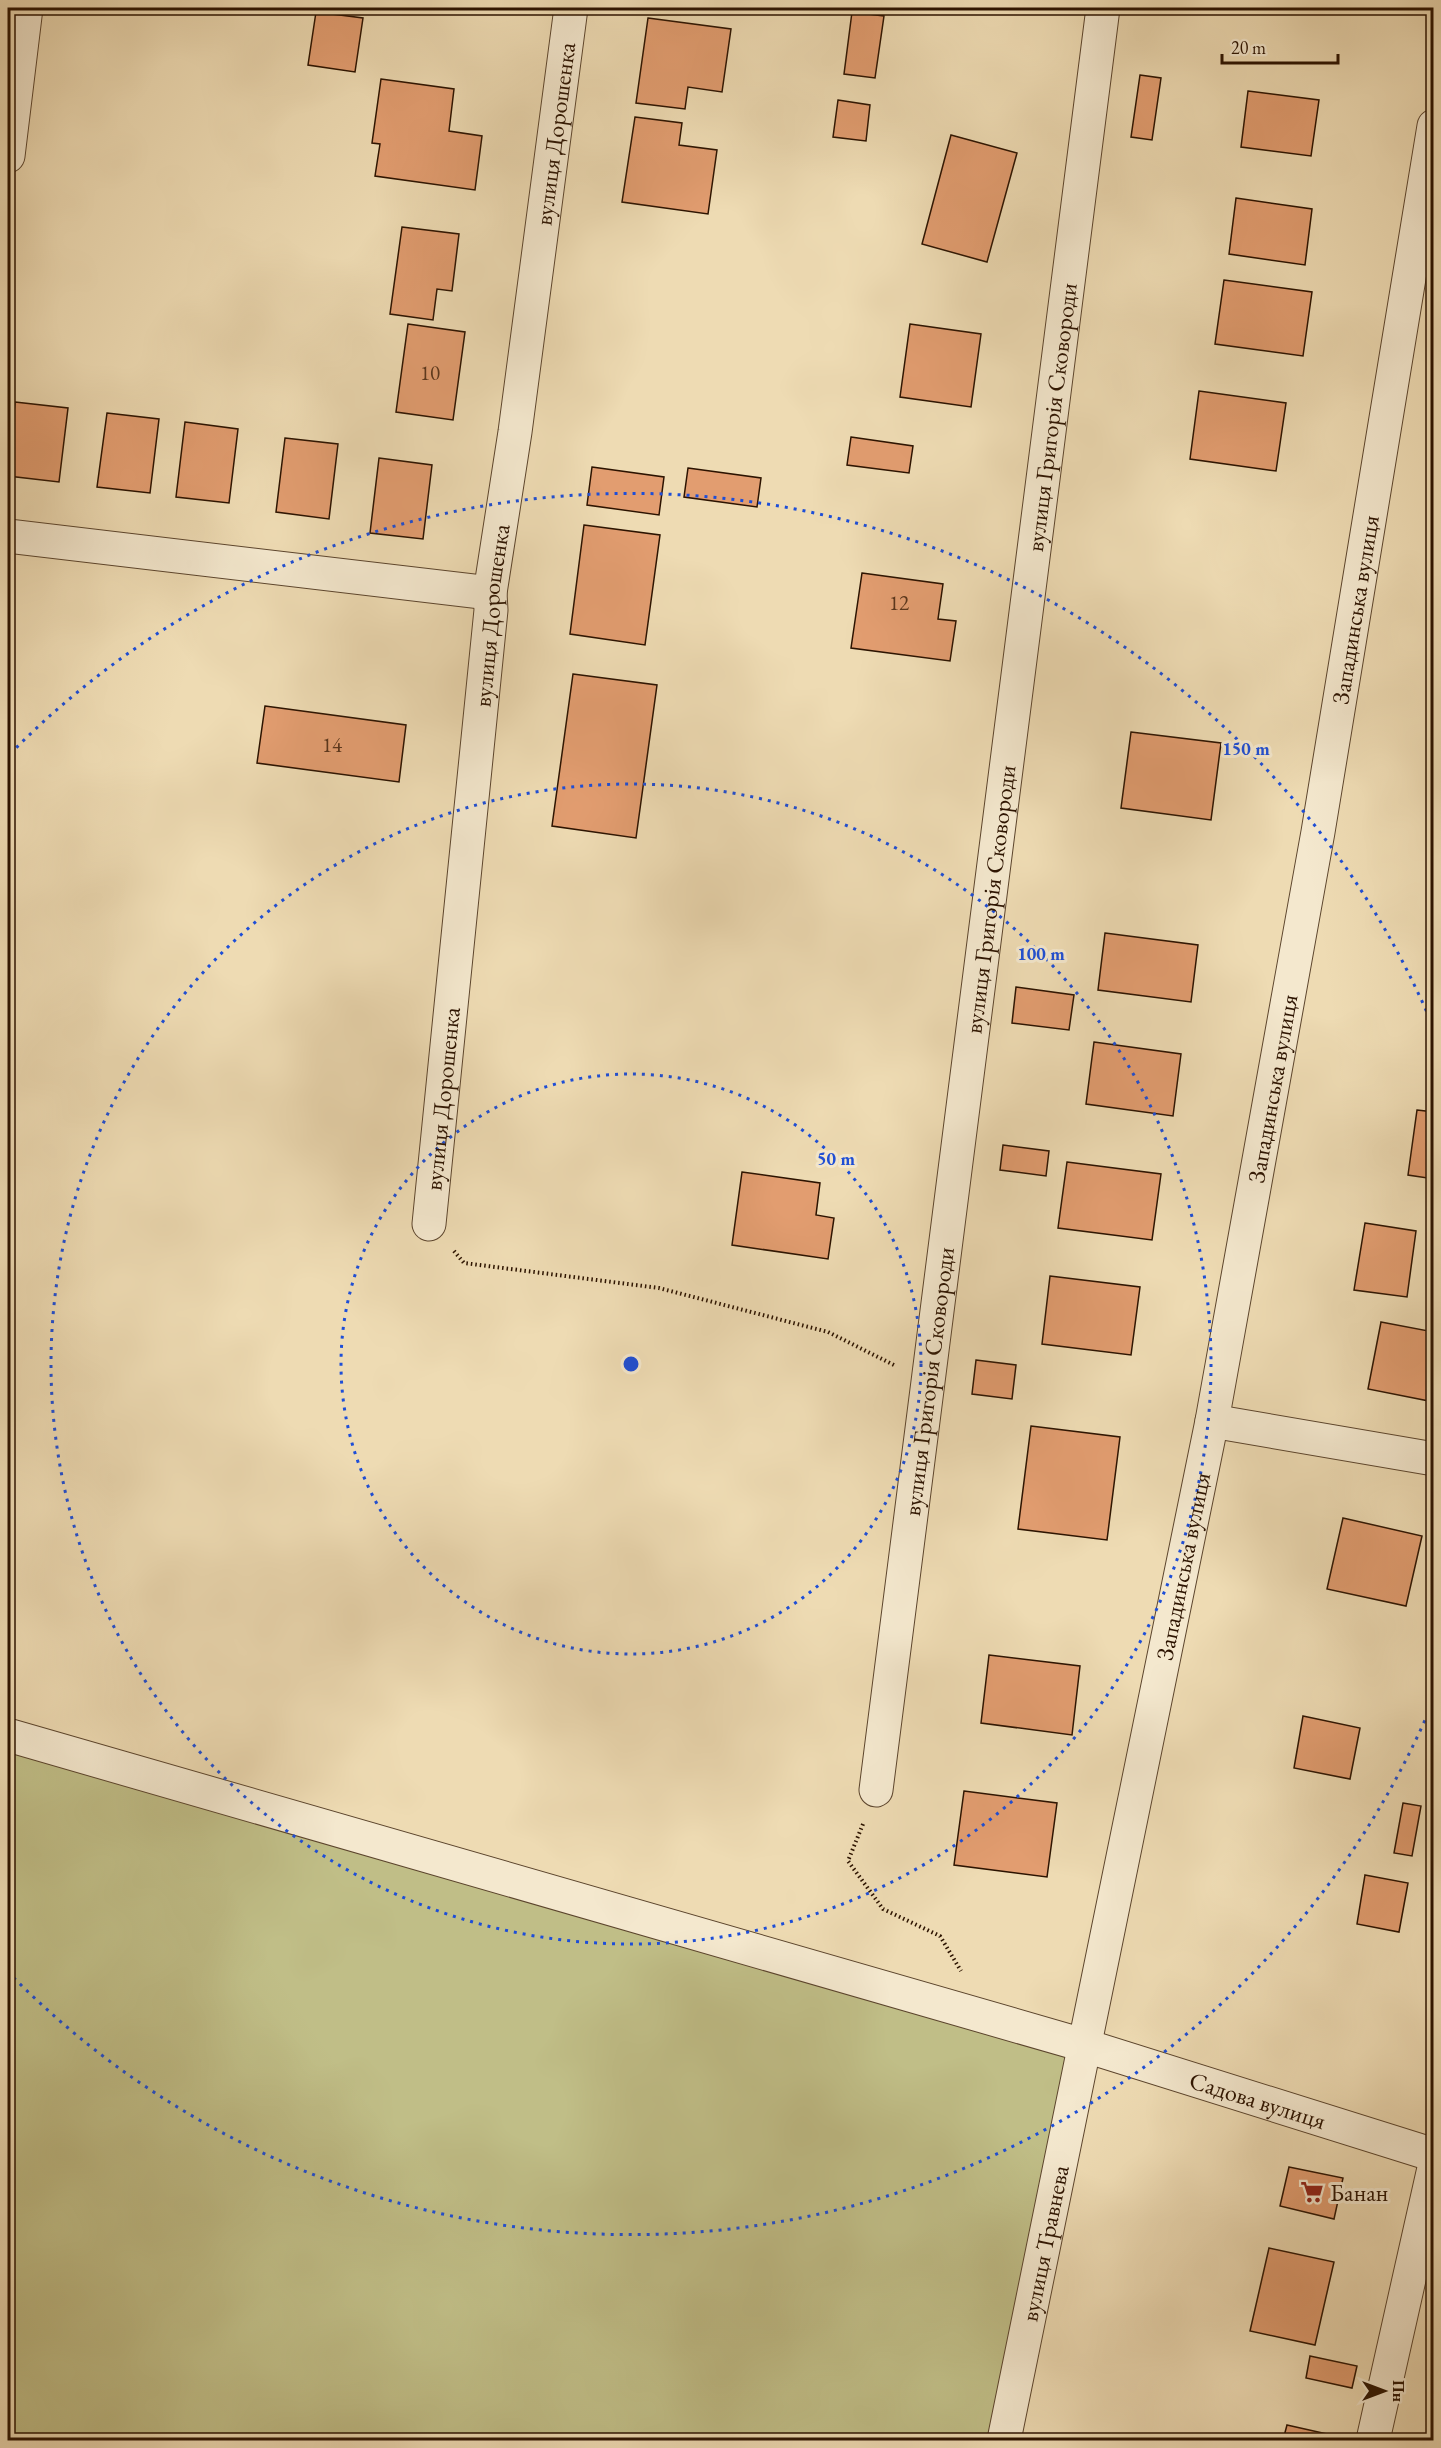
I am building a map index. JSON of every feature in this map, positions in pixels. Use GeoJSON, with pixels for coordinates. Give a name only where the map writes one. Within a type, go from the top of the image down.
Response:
{"type":"FeatureCollection","features":[{"type":"Feature","properties":{"kind":"street"},"geometry":{"type":"LineString","coordinates":[[8,156],[26,8]]}},
{"type":"Feature","properties":{"kind":"street","name":"вулиця Дорошенка"},"geometry":{"type":"LineString","coordinates":[[429,1224],[492,610],[490,593],[516,421],[571,8]]}},
{"type":"Feature","properties":{"kind":"street","name":"вулиця Григорія Сковороди"},"geometry":{"type":"LineString","coordinates":[[876,1790],[1103,8]]}},
{"type":"Feature","properties":{"kind":"street","name":"Западинська вулиця"},"geometry":{"type":"LineString","coordinates":[[1083,2045],[1212,1420],[1318,832],[1434,126]]}},
{"type":"Feature","properties":{"kind":"street"},"geometry":{"type":"LineString","coordinates":[[8,536],[490,593]]}},
{"type":"Feature","properties":{"kind":"street"},"geometry":{"type":"LineString","coordinates":[[1212,1420],[1434,1459]]}},
{"type":"Feature","properties":{"kind":"street","name":"Садова вулиця"},"geometry":{"type":"LineString","coordinates":[[8,1735],[1083,2045],[1434,2155]]}},
{"type":"Feature","properties":{"kind":"street","name":"вулиця Травнева"},"geometry":{"type":"LineString","coordinates":[[1004,2440],[1083,2045]]}},
{"type":"Feature","properties":{"kind":"street"},"geometry":{"type":"LineString","coordinates":[[1373,2440],[1434,2168]]}},
{"type":"Feature","properties":{"kind":"path"},"geometry":{"type":"LineString","coordinates":[[429,1224],[464,1263],[659,1288],[828,1332],[927,1382]]}},
{"type":"Feature","properties":{"kind":"path"},"geometry":{"type":"LineString","coordinates":[[876,1790],[848,1861],[883,1909],[940,1936],[993,2019]]}},
{"type":"Feature","properties":{"kind":"shaded area"},"geometry":{"type":"Polygon","coordinates":[[[8,1735],[1083,2045],[1004,2440],[8,2440],[8,1735]]]}},
{"type":"Feature","properties":{"kind":"building"},"geometry":{"type":"Polygon","coordinates":[[[316,12],[363,18],[355,72],[308,65],[316,12]]]}},
{"type":"Feature","properties":{"kind":"building"},"geometry":{"type":"Polygon","coordinates":[[[852,12],[884,16],[875,78],[844,74],[852,12]]]}},
{"type":"Feature","properties":{"kind":"building"},"geometry":{"type":"Polygon","coordinates":[[[648,18],[731,29],[722,92],[688,87],[685,109],[636,103],[648,18]]]}},
{"type":"Feature","properties":{"kind":"building"},"geometry":{"type":"Polygon","coordinates":[[[1140,75],[1161,78],[1152,140],[1131,137],[1140,75]]]}},
{"type":"Feature","properties":{"kind":"building"},"geometry":{"type":"Polygon","coordinates":[[[381,79],[454,89],[449,131],[482,136],[475,190],[375,176],[380,144],[372,143],[381,79]]]}},
{"type":"Feature","properties":{"kind":"building"},"geometry":{"type":"Polygon","coordinates":[[[1248,91],[1319,100],[1311,156],[1241,147],[1248,91]]]}},
{"type":"Feature","properties":{"kind":"building"},"geometry":{"type":"Polygon","coordinates":[[[838,100],[870,105],[866,141],[833,137],[838,100]]]}},
{"type":"Feature","properties":{"kind":"building"},"geometry":{"type":"Polygon","coordinates":[[[635,117],[682,123],[679,145],[717,150],[708,214],[622,202],[635,117]]]}},
{"type":"Feature","properties":{"kind":"building"},"geometry":{"type":"Polygon","coordinates":[[[951,135],[1017,153],[987,262],[922,244],[951,135]]]}},
{"type":"Feature","properties":{"kind":"building"},"geometry":{"type":"Polygon","coordinates":[[[1236,198],[1312,209],[1305,265],[1229,254],[1236,198]]]}},
{"type":"Feature","properties":{"kind":"building"},"geometry":{"type":"Polygon","coordinates":[[[402,227],[459,234],[452,291],[437,289],[433,320],[390,314],[402,227]]]}},
{"type":"Feature","properties":{"kind":"building"},"geometry":{"type":"Polygon","coordinates":[[[1224,280],[1312,292],[1303,356],[1215,344],[1224,280]]]}},
{"type":"Feature","properties":{"kind":"building"},"geometry":{"type":"Polygon","coordinates":[[[408,324],[465,332],[453,420],[396,412],[408,324]]]}},
{"type":"Feature","properties":{"kind":"building"},"geometry":{"type":"Polygon","coordinates":[[[910,324],[981,334],[971,407],[900,397],[910,324]]]}},
{"type":"Feature","properties":{"kind":"building"},"geometry":{"type":"Polygon","coordinates":[[[1199,391],[1286,403],[1276,471],[1190,459],[1199,391]]]}},
{"type":"Feature","properties":{"kind":"building"},"geometry":{"type":"Polygon","coordinates":[[[15,402],[68,408],[59,482],[8,476],[15,402]]]}},
{"type":"Feature","properties":{"kind":"building"},"geometry":{"type":"Polygon","coordinates":[[[107,413],[159,419],[150,493],[97,487],[107,413]]]}},
{"type":"Feature","properties":{"kind":"building"},"geometry":{"type":"Polygon","coordinates":[[[185,422],[238,429],[229,503],[176,497],[185,422]]]}},
{"type":"Feature","properties":{"kind":"building"},"geometry":{"type":"Polygon","coordinates":[[[851,437],[913,446],[909,473],[847,465],[851,437]]]}},
{"type":"Feature","properties":{"kind":"building"},"geometry":{"type":"Polygon","coordinates":[[[285,438],[338,444],[329,519],[276,512],[285,438]]]}},
{"type":"Feature","properties":{"kind":"building"},"geometry":{"type":"Polygon","coordinates":[[[379,458],[432,465],[423,539],[370,533],[379,458]]]}},
{"type":"Feature","properties":{"kind":"building"},"geometry":{"type":"Polygon","coordinates":[[[592,467],[664,477],[659,515],[587,505],[592,467]]]}},
{"type":"Feature","properties":{"kind":"building"},"geometry":{"type":"Polygon","coordinates":[[[688,468],[761,478],[757,507],[684,497],[688,468]]]}},
{"type":"Feature","properties":{"kind":"building"},"geometry":{"type":"Polygon","coordinates":[[[584,525],[660,535],[645,645],[570,634],[584,525]]]}},
{"type":"Feature","properties":{"kind":"building"},"geometry":{"type":"Polygon","coordinates":[[[862,573],[943,584],[938,619],[956,621],[950,661],[851,648],[862,573]]]}},
{"type":"Feature","properties":{"kind":"building"},"geometry":{"type":"Polygon","coordinates":[[[573,674],[657,685],[636,838],[552,826],[573,674]]]}},
{"type":"Feature","properties":{"kind":"building"},"geometry":{"type":"Polygon","coordinates":[[[265,706],[406,725],[399,782],[257,763],[265,706]]]}},
{"type":"Feature","properties":{"kind":"building"},"geometry":{"type":"Polygon","coordinates":[[[1131,732],[1221,743],[1211,820],[1121,808],[1131,732]]]}},
{"type":"Feature","properties":{"kind":"building"},"geometry":{"type":"Polygon","coordinates":[[[1105,933],[1198,945],[1191,1002],[1098,990],[1105,933]]]}},
{"type":"Feature","properties":{"kind":"building"},"geometry":{"type":"Polygon","coordinates":[[[1016,987],[1074,995],[1069,1030],[1012,1023],[1016,987]]]}},
{"type":"Feature","properties":{"kind":"building"},"geometry":{"type":"Polygon","coordinates":[[[1094,1042],[1181,1054],[1173,1116],[1086,1104],[1094,1042]]]}},
{"type":"Feature","properties":{"kind":"building"},"geometry":{"type":"Polygon","coordinates":[[[1417,1110],[1434,1112],[1434,1179],[1408,1175],[1417,1110]]]}},
{"type":"Feature","properties":{"kind":"building"},"geometry":{"type":"Polygon","coordinates":[[[1003,1145],[1049,1151],[1046,1176],[1000,1170],[1003,1145]]]}},
{"type":"Feature","properties":{"kind":"building"},"geometry":{"type":"Polygon","coordinates":[[[1067,1162],[1161,1174],[1152,1240],[1058,1228],[1067,1162]]]}},
{"type":"Feature","properties":{"kind":"building"},"geometry":{"type":"Polygon","coordinates":[[[742,1172],[820,1183],[816,1215],[834,1218],[828,1259],[732,1245],[742,1172]]]}},
{"type":"Feature","properties":{"kind":"building"},"geometry":{"type":"Polygon","coordinates":[[[1365,1223],[1416,1231],[1407,1297],[1354,1290],[1365,1223]]]}},
{"type":"Feature","properties":{"kind":"building"},"geometry":{"type":"Polygon","coordinates":[[[1050,1276],[1140,1287],[1131,1355],[1042,1344],[1050,1276]]]}},
{"type":"Feature","properties":{"kind":"building"},"geometry":{"type":"Polygon","coordinates":[[[1381,1322],[1434,1332],[1434,1402],[1368,1389],[1381,1322]]]}},
{"type":"Feature","properties":{"kind":"building"},"geometry":{"type":"Polygon","coordinates":[[[976,1360],[1016,1365],[1012,1399],[972,1394],[976,1360]]]}},
{"type":"Feature","properties":{"kind":"building"},"geometry":{"type":"Polygon","coordinates":[[[1031,1426],[1120,1437],[1107,1540],[1018,1529],[1031,1426]]]}},
{"type":"Feature","properties":{"kind":"building"},"geometry":{"type":"Polygon","coordinates":[[[1343,1518],[1422,1536],[1406,1606],[1327,1589],[1343,1518]]]}},
{"type":"Feature","properties":{"kind":"building"},"geometry":{"type":"Polygon","coordinates":[[[989,1655],[1080,1666],[1072,1735],[981,1723],[989,1655]]]}},
{"type":"Feature","properties":{"kind":"building"},"geometry":{"type":"Polygon","coordinates":[[[1303,1716],[1360,1728],[1350,1779],[1294,1768],[1303,1716]]]}},
{"type":"Feature","properties":{"kind":"building"},"geometry":{"type":"Polygon","coordinates":[[[964,1791],[1057,1803],[1047,1877],[954,1865],[964,1791]]]}},
{"type":"Feature","properties":{"kind":"building"},"geometry":{"type":"Polygon","coordinates":[[[1403,1803],[1421,1806],[1412,1856],[1394,1853],[1403,1803]]]}},
{"type":"Feature","properties":{"kind":"building"},"geometry":{"type":"Polygon","coordinates":[[[1365,1875],[1408,1883],[1399,1932],[1357,1924],[1365,1875]]]}},
{"type":"Feature","properties":{"kind":"building","name":"Банан"},"geometry":{"type":"Polygon","coordinates":[[[1289,2167],[1343,2178],[1334,2219],[1280,2206],[1289,2167]]]}},
{"type":"Feature","properties":{"kind":"building"},"geometry":{"type":"Polygon","coordinates":[[[1269,2248],[1334,2262],[1315,2345],[1250,2331],[1269,2248]]]}},
{"type":"Feature","properties":{"kind":"building"},"geometry":{"type":"Polygon","coordinates":[[[1310,2356],[1357,2366],[1352,2388],[1306,2378],[1310,2356]]]}},
{"type":"Feature","properties":{"kind":"building"},"geometry":{"type":"Polygon","coordinates":[[[1287,2425],[1345,2438],[1344,2440],[1283,2440],[1287,2425]]]}},
{"type":"Feature","properties":{"kind":"place","name":"Банан"},"geometry":{"type":"Point","coordinates":[1312,2192]}}]}
